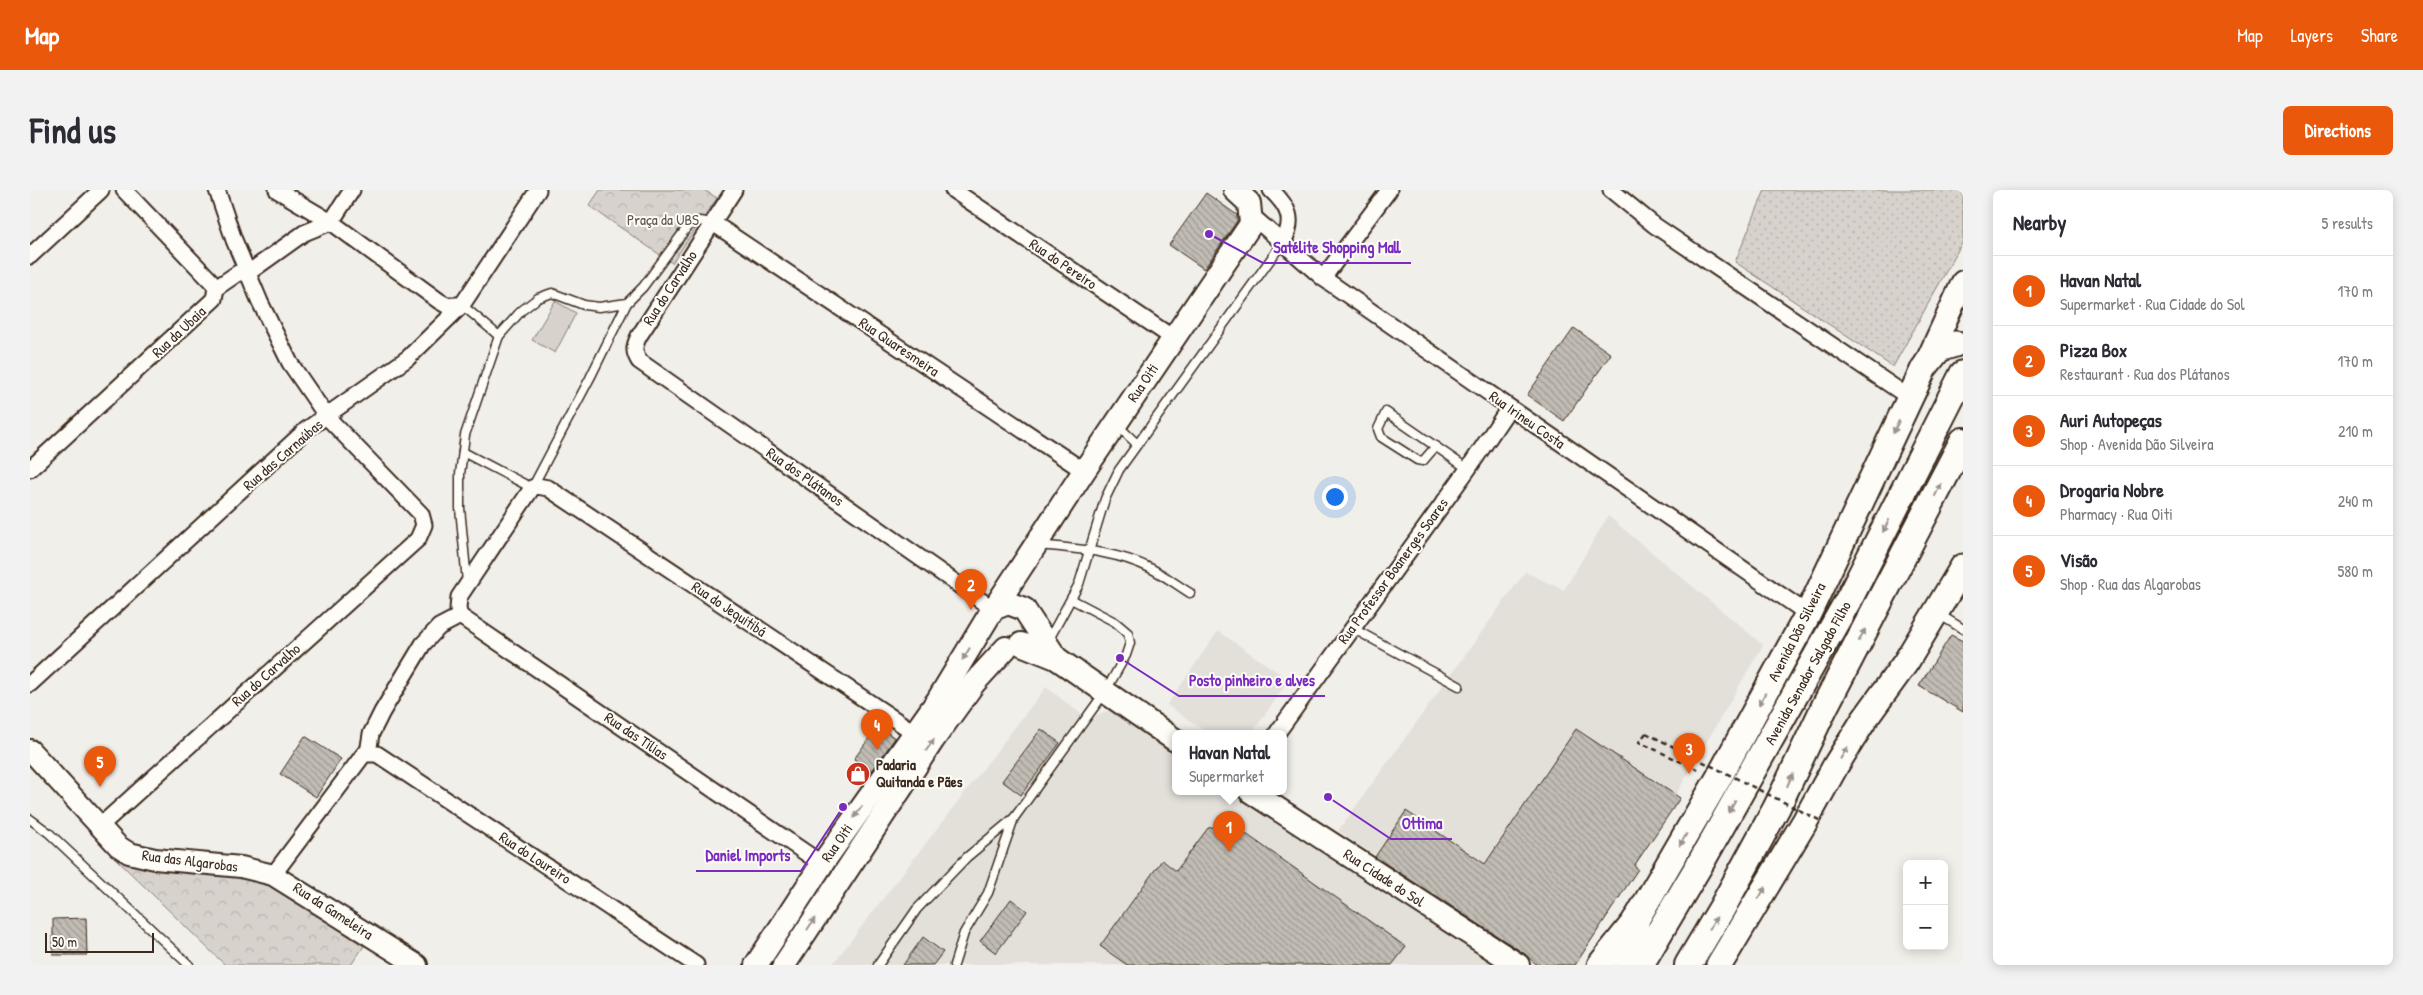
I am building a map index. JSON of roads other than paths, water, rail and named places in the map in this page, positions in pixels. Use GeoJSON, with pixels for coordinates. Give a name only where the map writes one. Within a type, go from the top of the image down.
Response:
{"type":"FeatureCollection","features":[{"type":"Feature","properties":{"kind":"highway","name":"Avenida Senador Salgado Filho"},"geometry":{"type":"LineString","coordinates":[[1640,965],[1704,857],[1851,595],[1963,374]]}},
{"type":"Feature","properties":{"kind":"highway","name":"Avenida Senador Salgado Filho"},"geometry":{"type":"LineString","coordinates":[[1688,965],[1722,908],[1777,807],[1825,706],[1963,442]]}},
{"type":"Feature","properties":{"kind":"highway"},"geometry":{"type":"LineString","coordinates":[[1629,965],[1636,920]]}},
{"type":"Feature","properties":{"kind":"main road"},"geometry":{"type":"LineString","coordinates":[[1235,190],[1245,197],[1251,212]]}},
{"type":"Feature","properties":{"kind":"main road","name":"Rua Oiti"},"geometry":{"type":"LineString","coordinates":[[756,965],[822,864],[915,733],[1084,471],[1251,224],[1251,212]]}},
{"type":"Feature","properties":{"kind":"main road"},"geometry":{"type":"LineString","coordinates":[[1963,283],[1963,307]]}},
{"type":"Feature","properties":{"kind":"main road","name":"Avenida Dão Silveira"},"geometry":{"type":"LineString","coordinates":[[1600,965],[1636,920],[1718,779],[1808,614],[1963,283]]}},
{"type":"Feature","properties":{"kind":"main road"},"geometry":{"type":"LineString","coordinates":[[1924,368],[1939,349],[1955,344]]}},
{"type":"Feature","properties":{"kind":"main road","name":"Rua Oiti"},"geometry":{"type":"LineString","coordinates":[[1026,613],[1033,551]]}},
{"type":"Feature","properties":{"kind":"main road"},"geometry":{"type":"LineString","coordinates":[[1719,965],[1804,823],[1836,765],[1864,720],[1906,662],[1963,567]]}},
{"type":"Feature","properties":{"kind":"main road"},"geometry":{"type":"LineString","coordinates":[[1051,652],[994,644],[987,635],[991,613],[1008,603],[1026,613],[1051,652],[1172,738]]}},
{"type":"Feature","properties":{"kind":"main road"},"geometry":{"type":"LineString","coordinates":[[1013,646],[1027,636],[1030,627],[1026,613]]}},
{"type":"Feature","properties":{"kind":"main road","name":"Rua Oiti"},"geometry":{"type":"LineString","coordinates":[[784,965],[933,740],[974,683],[1013,646]]}},
{"type":"Feature","properties":{"kind":"main road","name":"Rua Cidade do Sol"},"geometry":{"type":"LineString","coordinates":[[1256,795],[1518,965]]}},
{"type":"Feature","properties":{"kind":"street"},"geometry":{"type":"LineString","coordinates":[[30,256],[101,190]]}},
{"type":"Feature","properties":{"kind":"street"},"geometry":{"type":"LineString","coordinates":[[124,190],[216,288]]}},
{"type":"Feature","properties":{"kind":"street"},"geometry":{"type":"LineString","coordinates":[[217,190],[234,240],[260,302],[290,363],[328,417]]}},
{"type":"Feature","properties":{"kind":"street"},"geometry":{"type":"LineString","coordinates":[[278,190],[331,222],[439,301],[446,305],[462,305]]}},
{"type":"Feature","properties":{"kind":"street"},"geometry":{"type":"LineString","coordinates":[[331,222],[352,190]]}},
{"type":"Feature","properties":{"kind":"street","name":"Rua das Carnaúbas"},"geometry":{"type":"LineString","coordinates":[[30,684],[299,437],[408,358],[462,305],[538,190]]}},
{"type":"Feature","properties":{"kind":"street","name":"Rua do Carvalho"},"geometry":{"type":"LineString","coordinates":[[639,336],[734,190]]}},
{"type":"Feature","properties":{"kind":"street","name":"Rua do Pereiro"},"geometry":{"type":"LineString","coordinates":[[953,190],[1173,338]]}},
{"type":"Feature","properties":{"kind":"street"},"geometry":{"type":"LineString","coordinates":[[1271,190],[1284,204],[1291,220],[1290,230],[1283,242]]}},
{"type":"Feature","properties":{"kind":"street"},"geometry":{"type":"LineString","coordinates":[[1323,278],[1390,190]]}},
{"type":"Feature","properties":{"kind":"street"},"geometry":{"type":"LineString","coordinates":[[1611,190],[1654,225],[1910,398]]}},
{"type":"Feature","properties":{"kind":"street","name":"Rua Irineu Costa"},"geometry":{"type":"LineString","coordinates":[[1251,212],[1323,278],[1808,614]]}},
{"type":"Feature","properties":{"kind":"street","name":"Rua da Ubaia"},"geometry":{"type":"LineString","coordinates":[[30,469],[214,299],[216,288],[238,273],[248,273],[304,233],[331,222]]}},
{"type":"Feature","properties":{"kind":"street","name":"Rua Quaresmeira"},"geometry":{"type":"LineString","coordinates":[[713,223],[1084,471]]}},
{"type":"Feature","properties":{"kind":"street","name":"Rua dos Plátanos"},"geometry":{"type":"LineString","coordinates":[[639,336],[634,346],[634,354],[639,361],[991,613]]}},
{"type":"Feature","properties":{"kind":"street","name":"Rua Professor Boanerges Soares"},"geometry":{"type":"LineString","coordinates":[[1279,730],[1468,469],[1509,408]]}},
{"type":"Feature","properties":{"kind":"street","name":"Rua do Carvalho"},"geometry":{"type":"LineString","coordinates":[[100,826],[418,539],[423,532],[424,520],[421,514],[328,417]]}},
{"type":"Feature","properties":{"kind":"street"},"geometry":{"type":"LineString","coordinates":[[273,874],[364,754],[370,753],[371,734],[382,712],[424,644],[439,627],[459,610],[459,597],[537,487]]}},
{"type":"Feature","properties":{"kind":"street","name":"Rua do Jequitibá"},"geometry":{"type":"LineString","coordinates":[[537,487],[915,733]]}},
{"type":"Feature","properties":{"kind":"street","name":"Rua das Tílias"},"geometry":{"type":"LineString","coordinates":[[459,610],[822,864]]}},
{"type":"Feature","properties":{"kind":"street","name":"Rua do Loureiro"},"geometry":{"type":"LineString","coordinates":[[370,753],[536,858],[696,965]]}},
{"type":"Feature","properties":{"kind":"street","name":"Rua das Algarobas"},"geometry":{"type":"LineString","coordinates":[[33,758],[118,846],[141,857],[240,867],[273,874]]}},
{"type":"Feature","properties":{"kind":"street","name":"Rua da Gameleira"},"geometry":{"type":"LineString","coordinates":[[273,874],[417,965]]}},
{"type":"Feature","properties":{"kind":"lane"},"geometry":{"type":"LineString","coordinates":[[462,452],[537,487],[627,304],[643,287],[688,226],[699,221],[713,223]]}},
{"type":"Feature","properties":{"kind":"lane"},"geometry":{"type":"LineString","coordinates":[[1051,652],[1071,599],[1079,584],[1105,500],[1118,470],[1283,242]]}},
{"type":"Feature","properties":{"kind":"lane"},"geometry":{"type":"LineString","coordinates":[[468,584],[460,508],[462,452],[465,435],[499,336],[521,311],[538,298],[552,293],[584,305],[599,307],[627,304]]}},
{"type":"Feature","properties":{"kind":"lane"},"geometry":{"type":"LineString","coordinates":[[462,305],[499,336]]}},
{"type":"Feature","properties":{"kind":"lane"},"geometry":{"type":"LineString","coordinates":[[1436,446],[1423,461],[1417,460],[1381,437],[1378,429],[1386,412],[1436,446],[1468,469]]}},
{"type":"Feature","properties":{"kind":"lane"},"geometry":{"type":"LineString","coordinates":[[1116,424],[1137,444]]}},
{"type":"Feature","properties":{"kind":"lane"},"geometry":{"type":"LineString","coordinates":[[1033,551],[1089,550],[1110,554],[1150,568],[1190,593]]}},
{"type":"Feature","properties":{"kind":"lane"},"geometry":{"type":"LineString","coordinates":[[878,965],[917,909],[967,857],[1014,818],[1105,692],[1126,655],[1130,644],[1128,633],[1115,622],[1071,599]]}},
{"type":"Feature","properties":{"kind":"lane"},"geometry":{"type":"LineString","coordinates":[[1936,612],[1963,629]]}},
{"type":"Feature","properties":{"kind":"lane"},"geometry":{"type":"LineString","coordinates":[[1352,628],[1460,686]]}},
{"type":"Feature","properties":{"kind":"lane"},"geometry":{"type":"LineString","coordinates":[[954,965],[964,933],[988,893],[1014,818]]}},
{"type":"Feature","properties":{"kind":"lane"},"geometry":{"type":"LineString","coordinates":[[30,819],[49,833],[188,965]]}},
{"type":"Feature","properties":{"kind":"place","name":"Satélite Shopping Mall"},"geometry":{"type":"Point","coordinates":[1209,234]}},
{"type":"Feature","properties":{"kind":"place","name":"Pizza Box"},"geometry":{"type":"Point","coordinates":[971,610]}},
{"type":"Feature","properties":{"kind":"place","name":"Posto pinheiro e alves"},"geometry":{"type":"Point","coordinates":[1120,658]}},
{"type":"Feature","properties":{"kind":"place","name":"Drogaria Nobre"},"geometry":{"type":"Point","coordinates":[877,750]}},
{"type":"Feature","properties":{"kind":"place","name":"Padaria Quitanda e Pães"},"geometry":{"type":"Point","coordinates":[858,774]}},
{"type":"Feature","properties":{"kind":"place","name":"Auri Autopeças"},"geometry":{"type":"Point","coordinates":[1689,774]}},
{"type":"Feature","properties":{"kind":"place","name":"Visão"},"geometry":{"type":"Point","coordinates":[100,787]}},
{"type":"Feature","properties":{"kind":"place","name":"Ottima"},"geometry":{"type":"Point","coordinates":[1328,797]}},
{"type":"Feature","properties":{"kind":"place","name":"Daniel Imports"},"geometry":{"type":"Point","coordinates":[843,807]}},
{"type":"Feature","properties":{"kind":"place","name":"Havan Natal"},"geometry":{"type":"Point","coordinates":[1229,852]}},
{"type":"Feature","properties":{"kind":"park label","name":"Praça da UBS"},"geometry":{"type":"Point","coordinates":[663,220]}}]}
